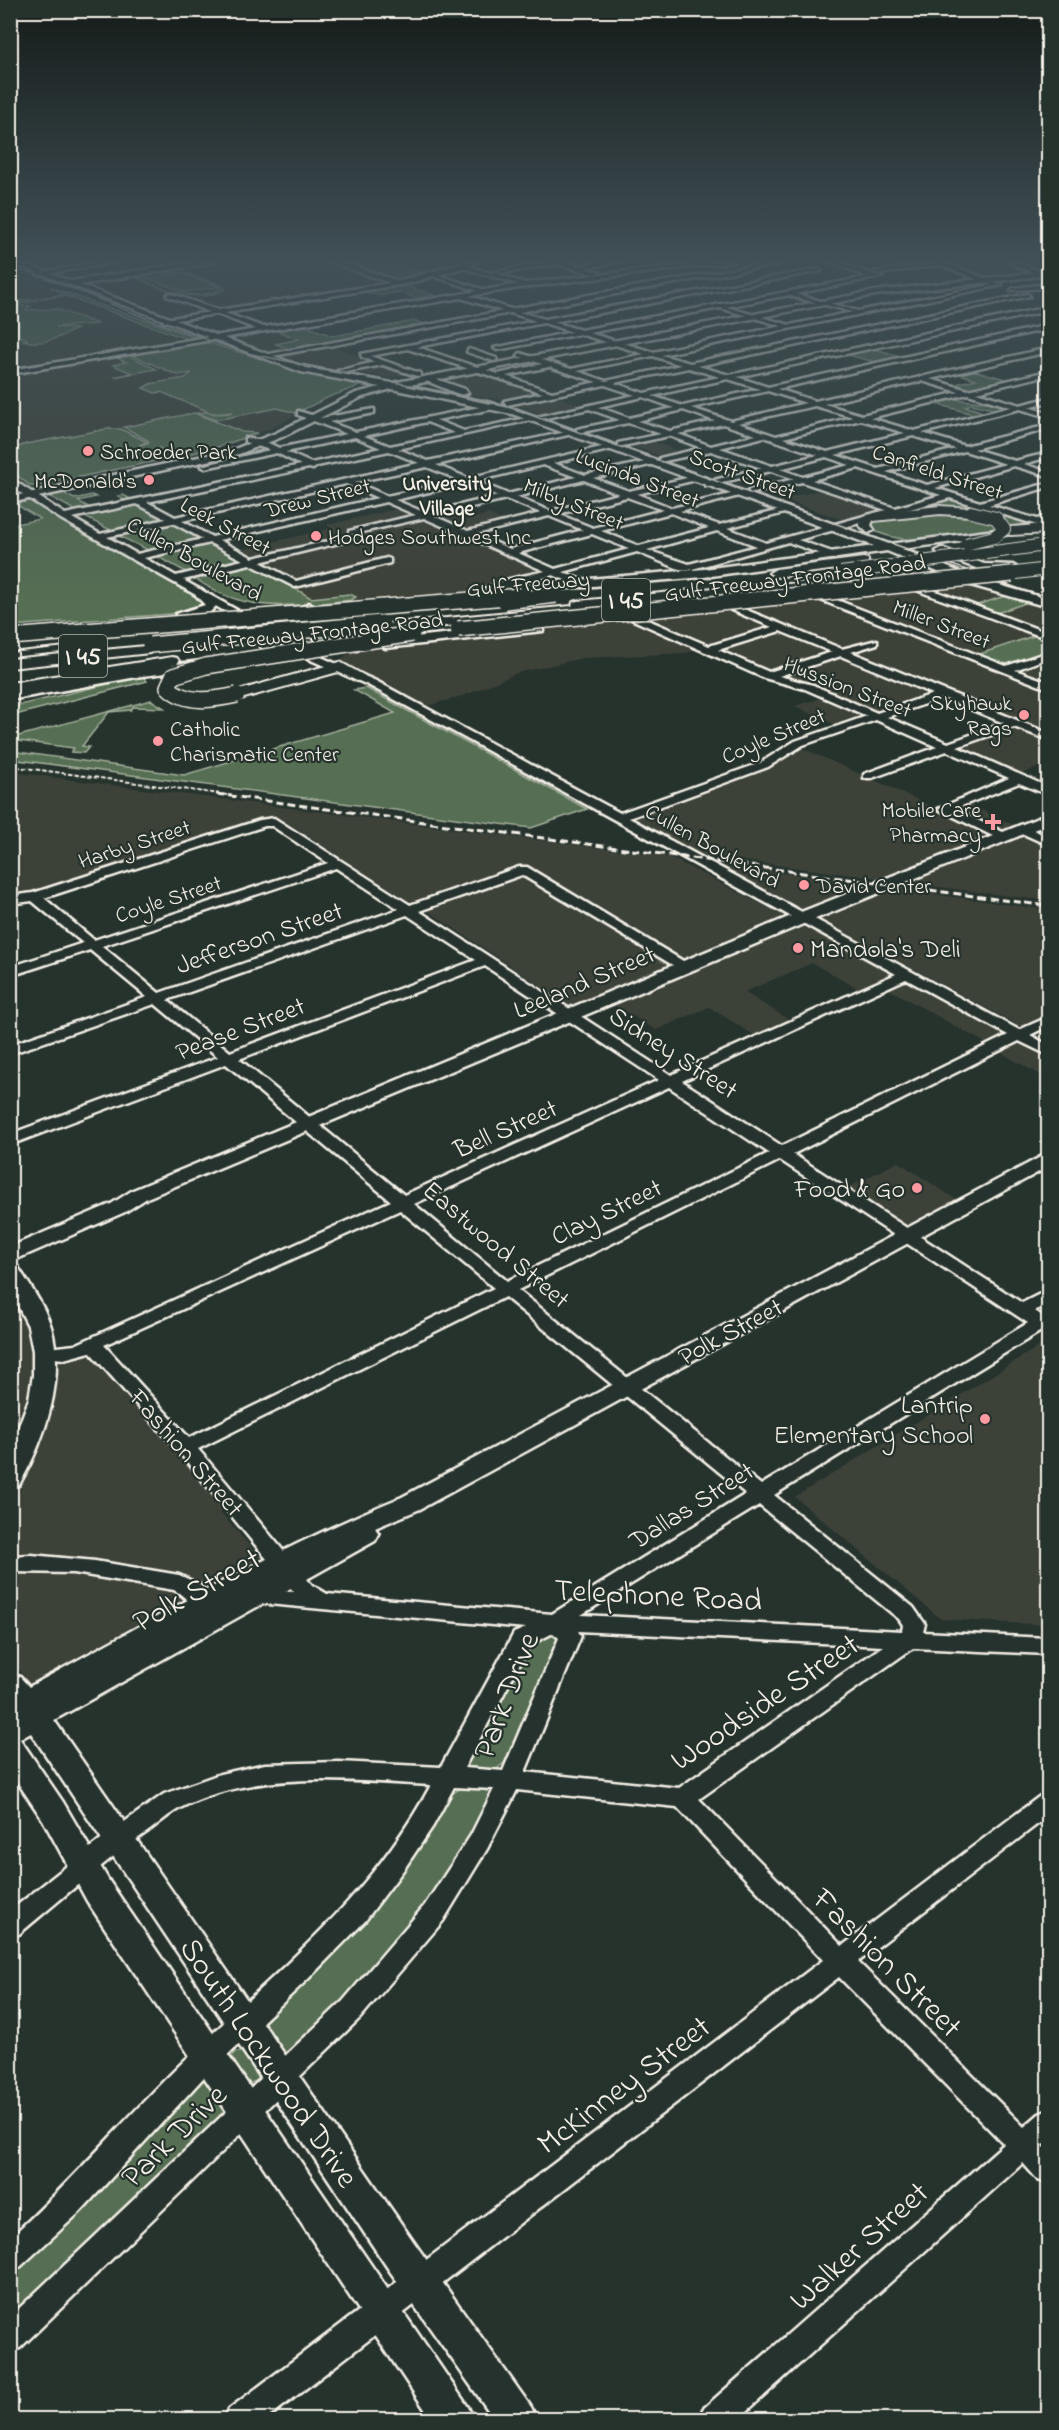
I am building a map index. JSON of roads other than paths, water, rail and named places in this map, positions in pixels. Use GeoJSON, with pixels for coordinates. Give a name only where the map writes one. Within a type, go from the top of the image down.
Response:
{"type":"FeatureCollection","features":[{"type":"Feature","properties":{"kind":"highway"},"geometry":{"type":"LineString","coordinates":[[10,677],[154,649],[556,595],[867,539],[940,510],[976,508],[996,518],[1002,523],[1004,529],[994,537],[962,545],[867,539]]}},
{"type":"Feature","properties":{"kind":"highway"},"geometry":{"type":"LineString","coordinates":[[1011,531],[1045,526]]}},
{"type":"Feature","properties":{"kind":"highway"},"geometry":{"type":"LineString","coordinates":[[867,539],[1047,553]]}},
{"type":"Feature","properties":{"kind":"highway"},"geometry":{"type":"LineString","coordinates":[[357,675],[340,667],[237,695],[198,698],[181,696],[171,692],[168,687],[173,676],[199,667],[406,625],[750,601],[939,583],[1047,553]]}},
{"type":"Feature","properties":{"kind":"highway","name":"Gulf Freeway"},"geometry":{"type":"LineString","coordinates":[[406,625],[738,590],[1047,553]]}},
{"type":"Feature","properties":{"kind":"highway","name":"Gulf Freeway"},"geometry":{"type":"LineString","coordinates":[[10,659],[154,649],[384,628],[649,595],[850,576]]}},
{"type":"Feature","properties":{"kind":"highway","name":"Gulf Freeway"},"geometry":{"type":"LineString","coordinates":[[10,659],[61,651],[154,649],[710,597],[850,576]]}},
{"type":"Feature","properties":{"kind":"highway"},"geometry":{"type":"LineString","coordinates":[[10,638],[556,595]]}},
{"type":"Feature","properties":{"kind":"highway"},"geometry":{"type":"LineString","coordinates":[[411,598],[649,595]]}},
{"type":"Feature","properties":{"kind":"highway"},"geometry":{"type":"LineString","coordinates":[[485,634],[710,597]]}},
{"type":"Feature","properties":{"kind":"highway"},"geometry":{"type":"LineString","coordinates":[[10,646],[307,650],[406,625]]}},
{"type":"Feature","properties":{"kind":"highway"},"geometry":{"type":"LineString","coordinates":[[10,682],[154,649]]}},
{"type":"Feature","properties":{"kind":"highway"},"geometry":{"type":"LineString","coordinates":[[10,688],[154,649]]}},
{"type":"Feature","properties":{"kind":"highway"},"geometry":{"type":"LineString","coordinates":[[256,659],[295,659],[309,666],[306,673],[283,682]]}},
{"type":"Feature","properties":{"kind":"main road","name":"Scott Street"},"geometry":{"type":"LineString","coordinates":[[332,375],[377,384],[391,383]]}},
{"type":"Feature","properties":{"kind":"main road","name":"Scott Street"},"geometry":{"type":"LineString","coordinates":[[359,375],[495,406],[580,431],[651,462],[736,494],[867,539],[890,544],[961,577],[1048,603]]}},
{"type":"Feature","properties":{"kind":"main road"},"geometry":{"type":"LineString","coordinates":[[10,500],[26,493],[213,458],[261,443],[316,419],[359,395],[391,383],[425,375]]}},
{"type":"Feature","properties":{"kind":"main road"},"geometry":{"type":"LineString","coordinates":[[391,383],[404,382],[422,376]]}},
{"type":"Feature","properties":{"kind":"main road","name":"Scott Street"},"geometry":{"type":"LineString","coordinates":[[404,382],[507,403],[568,433],[663,460],[849,524],[867,539]]}},
{"type":"Feature","properties":{"kind":"main road"},"geometry":{"type":"LineString","coordinates":[[148,469],[248,440],[344,394],[377,384]]}},
{"type":"Feature","properties":{"kind":"main road","name":"Gulf Freeway Frontage Road"},"geometry":{"type":"LineString","coordinates":[[10,629],[200,616],[647,579],[835,556],[867,539],[911,546],[1011,531]]}},
{"type":"Feature","properties":{"kind":"main road"},"geometry":{"type":"LineString","coordinates":[[867,539],[890,554],[934,575],[924,581],[895,587]]}},
{"type":"Feature","properties":{"kind":"main road"},"geometry":{"type":"LineString","coordinates":[[890,544],[944,541]]}},
{"type":"Feature","properties":{"kind":"main road"},"geometry":{"type":"LineString","coordinates":[[944,541],[938,550],[982,567],[1013,569]]}},
{"type":"Feature","properties":{"kind":"main road"},"geometry":{"type":"LineString","coordinates":[[911,546],[1048,596]]}},
{"type":"Feature","properties":{"kind":"main road","name":"Gulf Freeway Frontage Road"},"geometry":{"type":"LineString","coordinates":[[10,696],[142,672],[256,659],[307,650],[355,648],[734,608],[911,585],[1013,569],[1047,553]]}},
{"type":"Feature","properties":{"kind":"main road"},"geometry":{"type":"LineString","coordinates":[[647,579],[689,567],[704,573]]}},
{"type":"Feature","properties":{"kind":"main road"},"geometry":{"type":"LineString","coordinates":[[1013,569],[1008,575],[1014,583]]}},
{"type":"Feature","properties":{"kind":"main road"},"geometry":{"type":"LineString","coordinates":[[180,617],[203,612],[211,607],[212,604],[200,593]]}},
{"type":"Feature","properties":{"kind":"main road"},"geometry":{"type":"LineString","coordinates":[[312,606],[293,616],[326,640],[355,648]]}},
{"type":"Feature","properties":{"kind":"main road"},"geometry":{"type":"LineString","coordinates":[[200,616],[220,619],[261,639],[269,646],[268,652],[256,659]]}},
{"type":"Feature","properties":{"kind":"main road"},"geometry":{"type":"LineString","coordinates":[[10,705],[142,672]]}},
{"type":"Feature","properties":{"kind":"main road","name":"Leeland Street"},"geometry":{"type":"LineString","coordinates":[[10,1242],[113,1200],[140,1194],[802,918],[1048,819]]}},
{"type":"Feature","properties":{"kind":"main road","name":"Polk Street"},"geometry":{"type":"LineString","coordinates":[[19,1709],[287,1569],[366,1535],[411,1503],[1048,1159]]}},
{"type":"Feature","properties":{"kind":"main road","name":"Leeland Street"},"geometry":{"type":"LineString","coordinates":[[10,1255],[118,1208],[140,1194]]}},
{"type":"Feature","properties":{"kind":"main road"},"geometry":{"type":"LineString","coordinates":[[10,1272],[34,1311],[46,1353],[44,1392],[38,1414],[10,1479]]}},
{"type":"Feature","properties":{"kind":"main road","name":"Polk Street"},"geometry":{"type":"LineString","coordinates":[[212,1609],[254,1596],[287,1569]]}},
{"type":"Feature","properties":{"kind":"main road","name":"South Lockwood Drive"},"geometry":{"type":"LineString","coordinates":[[19,1709],[118,1839],[282,2076],[420,2283],[518,2420]]}},
{"type":"Feature","properties":{"kind":"main road","name":"South Lockwood Drive"},"geometry":{"type":"LineString","coordinates":[[10,1747],[85,1866],[98,1891],[455,2420]]}},
{"type":"Feature","properties":{"kind":"street","name":"Canfield Street"},"geometry":{"type":"LineString","coordinates":[[588,375],[861,464],[951,495],[976,508],[1045,526]]}},
{"type":"Feature","properties":{"kind":"street"},"geometry":{"type":"LineString","coordinates":[[507,403],[640,375]]}},
{"type":"Feature","properties":{"kind":"street"},"geometry":{"type":"LineString","coordinates":[[724,375],[1048,474]]}},
{"type":"Feature","properties":{"kind":"street"},"geometry":{"type":"LineString","coordinates":[[69,515],[389,450],[737,375]]}},
{"type":"Feature","properties":{"kind":"street"},"geometry":{"type":"LineString","coordinates":[[580,431],[830,375]]}},
{"type":"Feature","properties":{"kind":"street"},"geometry":{"type":"LineString","coordinates":[[907,375],[1048,415]]}},
{"type":"Feature","properties":{"kind":"street","name":"Drew Street"},"geometry":{"type":"LineString","coordinates":[[142,556],[544,462],[937,375]]}},
{"type":"Feature","properties":{"kind":"street"},"geometry":{"type":"LineString","coordinates":[[1001,375],[1038,386]]}},
{"type":"Feature","properties":{"kind":"street"},"geometry":{"type":"LineString","coordinates":[[779,437],[1038,375]]}},
{"type":"Feature","properties":{"kind":"street"},"geometry":{"type":"LineString","coordinates":[[422,376],[454,387],[464,393]]}},
{"type":"Feature","properties":{"kind":"street"},"geometry":{"type":"LineString","coordinates":[[496,376],[896,511]]}},
{"type":"Feature","properties":{"kind":"street"},"geometry":{"type":"LineString","coordinates":[[709,484],[1048,400]]}},
{"type":"Feature","properties":{"kind":"street"},"geometry":{"type":"LineString","coordinates":[[205,466],[495,406]]}},
{"type":"Feature","properties":{"kind":"street"},"geometry":{"type":"LineString","coordinates":[[316,419],[371,411]]}},
{"type":"Feature","properties":{"kind":"street","name":"Milby Street"},"geometry":{"type":"LineString","coordinates":[[301,413],[679,566],[689,567]]}},
{"type":"Feature","properties":{"kind":"street","name":"Lucinda Street"},"geometry":{"type":"LineString","coordinates":[[428,420],[766,546]]}},
{"type":"Feature","properties":{"kind":"street"},"geometry":{"type":"LineString","coordinates":[[880,471],[1048,427]]}},
{"type":"Feature","properties":{"kind":"street"},"geometry":{"type":"LineString","coordinates":[[105,535],[568,433]]}},
{"type":"Feature","properties":{"kind":"street"},"geometry":{"type":"LineString","coordinates":[[663,460],[768,434]]}},
{"type":"Feature","properties":{"kind":"street"},"geometry":{"type":"LineString","coordinates":[[248,440],[261,443],[585,585]]}},
{"type":"Feature","properties":{"kind":"street"},"geometry":{"type":"LineString","coordinates":[[927,487],[1048,455]]}},
{"type":"Feature","properties":{"kind":"street"},"geometry":{"type":"LineString","coordinates":[[181,578],[651,462]]}},
{"type":"Feature","properties":{"kind":"street"},"geometry":{"type":"LineString","coordinates":[[752,492],[861,464]]}},
{"type":"Feature","properties":{"kind":"street","name":"Cullen Boulevard"},"geometry":{"type":"LineString","coordinates":[[10,478],[26,493],[241,612],[336,669]]}},
{"type":"Feature","properties":{"kind":"street"},"geometry":{"type":"LineString","coordinates":[[466,534],[693,478]]}},
{"type":"Feature","properties":{"kind":"street"},"geometry":{"type":"LineString","coordinates":[[976,508],[1048,485]]}},
{"type":"Feature","properties":{"kind":"street"},"geometry":{"type":"LineString","coordinates":[[509,552],[736,494]]}},
{"type":"Feature","properties":{"kind":"street"},"geometry":{"type":"LineString","coordinates":[[867,539],[896,511],[951,495]]}},
{"type":"Feature","properties":{"kind":"street","name":"Leek Street"},"geometry":{"type":"LineString","coordinates":[[138,501],[295,584],[387,561]]}},
{"type":"Feature","properties":{"kind":"street"},"geometry":{"type":"LineString","coordinates":[[486,592],[785,510]]}},
{"type":"Feature","properties":{"kind":"street"},"geometry":{"type":"LineString","coordinates":[[1045,526],[1048,519]]}},
{"type":"Feature","properties":{"kind":"street"},"geometry":{"type":"LineString","coordinates":[[689,567],[849,524]]}},
{"type":"Feature","properties":{"kind":"street"},"geometry":{"type":"LineString","coordinates":[[790,540],[835,556]]}},
{"type":"Feature","properties":{"kind":"street","name":"Cullen Boulevard"},"geometry":{"type":"LineString","coordinates":[[181,578],[200,593],[241,612]]}},
{"type":"Feature","properties":{"kind":"street"},"geometry":{"type":"LineString","coordinates":[[911,585],[1048,636]]}},
{"type":"Feature","properties":{"kind":"street","name":"Miller Street"},"geometry":{"type":"LineString","coordinates":[[821,597],[1048,686]]}},
{"type":"Feature","properties":{"kind":"street"},"geometry":{"type":"LineString","coordinates":[[734,608],[1048,737]]}},
{"type":"Feature","properties":{"kind":"street","name":"Hussion Street"},"geometry":{"type":"LineString","coordinates":[[634,617],[768,676],[805,685],[1048,791]]}},
{"type":"Feature","properties":{"kind":"street"},"geometry":{"type":"LineString","coordinates":[[707,650],[782,627]]}},
{"type":"Feature","properties":{"kind":"street"},"geometry":{"type":"LineString","coordinates":[[768,676],[873,642]]}},
{"type":"Feature","properties":{"kind":"street"},"geometry":{"type":"LineString","coordinates":[[355,648],[337,658],[357,675]]}},
{"type":"Feature","properties":{"kind":"street","name":"Cullen Boulevard"},"geometry":{"type":"LineString","coordinates":[[307,650],[620,817],[1048,1051]]}},
{"type":"Feature","properties":{"kind":"street"},"geometry":{"type":"LineString","coordinates":[[1007,669],[1048,655]]}},
{"type":"Feature","properties":{"kind":"street","name":"Coyle Street"},"geometry":{"type":"LineString","coordinates":[[620,817],[764,765],[799,743],[942,694]]}},
{"type":"Feature","properties":{"kind":"street"},"geometry":{"type":"LineString","coordinates":[[868,776],[1014,723]]}},
{"type":"Feature","properties":{"kind":"street"},"geometry":{"type":"LineString","coordinates":[[1003,837],[944,810],[1020,778]]}},
{"type":"Feature","properties":{"kind":"street","name":"Sidney Street"},"geometry":{"type":"LineString","coordinates":[[269,822],[279,825],[339,863],[1045,1325]]}},
{"type":"Feature","properties":{"kind":"street","name":"Harby Street"},"geometry":{"type":"LineString","coordinates":[[10,900],[35,897],[269,822]]}},
{"type":"Feature","properties":{"kind":"street"},"geometry":{"type":"LineString","coordinates":[[1023,829],[1048,841]]}},
{"type":"Feature","properties":{"kind":"street","name":"Coyle Street"},"geometry":{"type":"LineString","coordinates":[[10,972],[339,863]]}},
{"type":"Feature","properties":{"kind":"street","name":"Jefferson Street"},"geometry":{"type":"LineString","coordinates":[[10,1050],[523,870],[686,967]]}},
{"type":"Feature","properties":{"kind":"street","name":"Eastwood Street"},"geometry":{"type":"LineString","coordinates":[[35,897],[404,1201],[506,1289],[629,1386],[906,1613],[914,1624],[911,1638]]}},
{"type":"Feature","properties":{"kind":"street","name":"Pease Street"},"geometry":{"type":"LineString","coordinates":[[10,1140],[486,961]]}},
{"type":"Feature","properties":{"kind":"street","name":"Bell Street"},"geometry":{"type":"LineString","coordinates":[[46,1353],[65,1355],[84,1349],[92,1343],[906,974]]}},
{"type":"Feature","properties":{"kind":"street","name":"Clay Street"},"geometry":{"type":"LineString","coordinates":[[186,1448],[1048,1021]]}},
{"type":"Feature","properties":{"kind":"street"},"geometry":{"type":"LineString","coordinates":[[1022,1311],[1048,1295]]}},
{"type":"Feature","properties":{"kind":"street","name":"Dallas Street"},"geometry":{"type":"LineString","coordinates":[[555,1622],[760,1494],[1045,1325]]}},
{"type":"Feature","properties":{"kind":"street","name":"Fashion Street"},"geometry":{"type":"LineString","coordinates":[[92,1343],[186,1448],[287,1569]]}},
{"type":"Feature","properties":{"kind":"street"},"geometry":{"type":"LineString","coordinates":[[10,1563],[33,1561],[56,1563],[179,1583],[212,1609]]}},
{"type":"Feature","properties":{"kind":"street"},"geometry":{"type":"LineString","coordinates":[[287,1569],[305,1592],[323,1602]]}},
{"type":"Feature","properties":{"kind":"street","name":"Telephone Road"},"geometry":{"type":"LineString","coordinates":[[254,1596],[555,1622],[1048,1646]]}},
{"type":"Feature","properties":{"kind":"street","name":"Park Drive"},"geometry":{"type":"LineString","coordinates":[[10,2257],[70,2202],[208,2056],[299,1971],[356,1913],[396,1862],[450,1777],[522,1639],[555,1622],[570,1636],[569,1643],[510,1781],[479,1842],[434,1914],[352,2009],[10,2338]]}},
{"type":"Feature","properties":{"kind":"street","name":"Woodside Street"},"geometry":{"type":"LineString","coordinates":[[10,1926],[118,1839],[172,1801],[220,1784],[265,1773],[338,1771],[450,1777],[683,1798],[911,1638]]}},
{"type":"Feature","properties":{"kind":"street","name":"Fashion Street"},"geometry":{"type":"LineString","coordinates":[[683,1798],[840,1961],[1048,2170]]}},
{"type":"Feature","properties":{"kind":"street","name":"McKinney Street"},"geometry":{"type":"LineString","coordinates":[[240,2420],[1048,1803]]}},
{"type":"Feature","properties":{"kind":"street","name":"Walker Street"},"geometry":{"type":"LineString","coordinates":[[714,2420],[1048,2123]]}},
{"type":"Feature","properties":{"kind":"tram line"},"geometry":{"type":"LineString","coordinates":[[360,375],[491,401],[1048,599]]}},
{"type":"Feature","properties":{"kind":"railway"},"geometry":{"type":"LineString","coordinates":[[10,766],[227,795]]}},
{"type":"Feature","properties":{"kind":"railway"},"geometry":{"type":"LineString","coordinates":[[216,794],[1048,906]]}},
{"type":"Feature","properties":{"kind":"place","name":"Schroeder Park"},"geometry":{"type":"Point","coordinates":[88,451]}},
{"type":"Feature","properties":{"kind":"place","name":"McDonald's"},"geometry":{"type":"Point","coordinates":[149,480]}},
{"type":"Feature","properties":{"kind":"place","name":"Hodges Southwest Inc"},"geometry":{"type":"Point","coordinates":[316,536]}},
{"type":"Feature","properties":{"kind":"place","name":"Skyhawk Rags"},"geometry":{"type":"Point","coordinates":[1024,715]}},
{"type":"Feature","properties":{"kind":"place","name":"Catholic Charismatic Center"},"geometry":{"type":"Point","coordinates":[158,741]}},
{"type":"Feature","properties":{"kind":"place","name":"Mobile Care Pharmacy"},"geometry":{"type":"Point","coordinates":[993,822]}},
{"type":"Feature","properties":{"kind":"place","name":"David Center"},"geometry":{"type":"Point","coordinates":[804,885]}},
{"type":"Feature","properties":{"kind":"place","name":"Mandola's Deli"},"geometry":{"type":"Point","coordinates":[798,948]}},
{"type":"Feature","properties":{"kind":"place","name":"Food & Go"},"geometry":{"type":"Point","coordinates":[917,1188]}},
{"type":"Feature","properties":{"kind":"place","name":"Lantrip Elementary School"},"geometry":{"type":"Point","coordinates":[985,1419]}},
{"type":"Feature","properties":{"kind":"district","name":"University Village"},"geometry":{"type":"Point","coordinates":[447,494]}}]}
